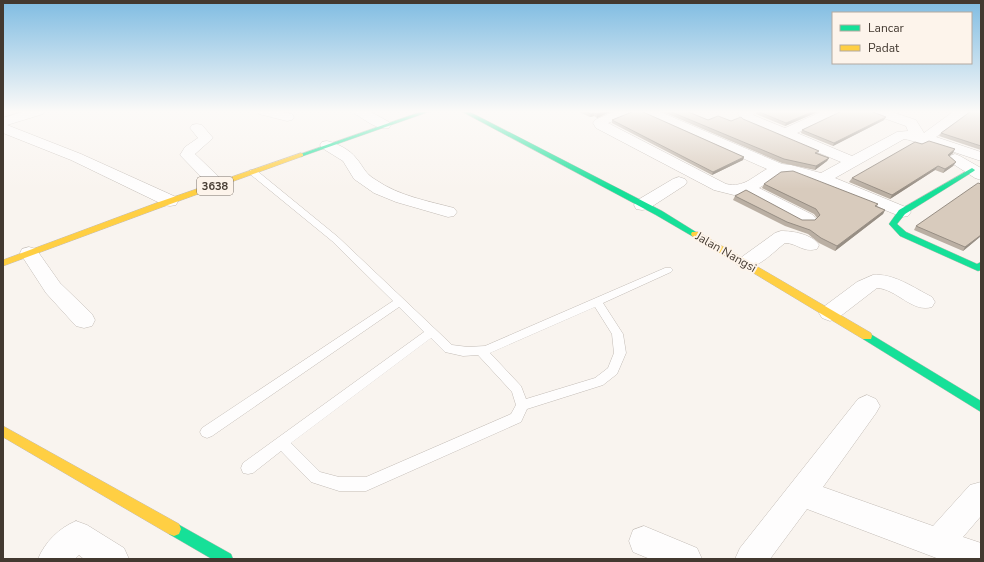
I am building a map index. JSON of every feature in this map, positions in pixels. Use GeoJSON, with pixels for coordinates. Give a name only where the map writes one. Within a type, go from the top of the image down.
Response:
{"type":"FeatureCollection","features":[{"type":"Feature","properties":{"kind":"street"},"geometry":{"type":"LineString","coordinates":[[26,137],[76,157],[170,201]]}},
{"type":"Feature","properties":{"kind":"street"},"geometry":{"type":"LineString","coordinates":[[205,137],[203,142],[188,151],[187,155],[218,185]]}},
{"type":"Feature","properties":{"kind":"street","name":"3638"},"geometry":{"type":"LineString","coordinates":[[3,263],[170,201],[349,137]]}},
{"type":"Feature","properties":{"kind":"street","name":"Jalan Nangsi"},"geometry":{"type":"LineString","coordinates":[[514,137],[642,205],[746,263],[981,407]]}},
{"type":"Feature","properties":{"kind":"street"},"geometry":{"type":"LineString","coordinates":[[624,137],[720,187],[735,190],[747,188],[780,169]]}},
{"type":"Feature","properties":{"kind":"street"},"geometry":{"type":"LineString","coordinates":[[708,137],[780,169],[794,169],[902,212]]}},
{"type":"Feature","properties":{"kind":"street"},"geometry":{"type":"LineString","coordinates":[[796,137],[854,162]]}},
{"type":"Feature","properties":{"kind":"street"},"geometry":{"type":"LineString","coordinates":[[821,179],[898,137]]}},
{"type":"Feature","properties":{"kind":"street"},"geometry":{"type":"LineString","coordinates":[[922,137],[979,163]]}},
{"type":"Feature","properties":{"kind":"street"},"geometry":{"type":"LineString","coordinates":[[327,145],[350,159],[359,175],[380,190],[448,212]]}},
{"type":"Feature","properties":{"kind":"street"},"geometry":{"type":"LineString","coordinates":[[979,163],[902,212],[893,224],[903,234],[978,268],[981,265]]}},
{"type":"Feature","properties":{"kind":"street"},"geometry":{"type":"LineString","coordinates":[[642,205],[679,182]]}},
{"type":"Feature","properties":{"kind":"street"},"geometry":{"type":"LineString","coordinates":[[747,188],[807,219]]}},
{"type":"Feature","properties":{"kind":"street"},"geometry":{"type":"LineString","coordinates":[[746,263],[782,237],[792,237],[810,245]]}},
{"type":"Feature","properties":{"kind":"street"},"geometry":{"type":"LineString","coordinates":[[29,253],[53,288],[84,320]]}},
{"type":"Feature","properties":{"kind":"street"},"geometry":{"type":"LineString","coordinates":[[830,314],[872,282],[881,282],[893,286],[925,302]]}},
{"type":"Feature","properties":{"kind":"street"},"geometry":{"type":"LineString","coordinates":[[751,559],[867,406]]}},
{"type":"Feature","properties":{"kind":"street"},"geometry":{"type":"LineString","coordinates":[[3,431],[226,559]]}},
{"type":"Feature","properties":{"kind":"street"},"geometry":{"type":"LineString","coordinates":[[801,493],[981,559]]}},
{"type":"Feature","properties":{"kind":"street"},"geometry":{"type":"LineString","coordinates":[[938,543],[980,495]]}},
{"type":"Feature","properties":{"kind":"street"},"geometry":{"type":"LineString","coordinates":[[54,559],[76,536],[113,559]]}},
{"type":"Feature","properties":{"kind":"street"},"geometry":{"type":"LineString","coordinates":[[644,541],[686,559]]}},
{"type":"Feature","properties":{"kind":"lane"},"geometry":{"type":"LineString","coordinates":[[253,172],[335,239],[401,301],[449,349],[466,352],[487,350],[668,270]]}},
{"type":"Feature","properties":{"kind":"lane"},"geometry":{"type":"LineString","coordinates":[[207,432],[401,301]]}},
{"type":"Feature","properties":{"kind":"lane"},"geometry":{"type":"LineString","coordinates":[[522,405],[599,382],[613,371],[620,354],[617,334],[596,302]]}},
{"type":"Feature","properties":{"kind":"lane"},"geometry":{"type":"LineString","coordinates":[[248,468],[432,332]]}},
{"type":"Feature","properties":{"kind":"lane"},"geometry":{"type":"LineString","coordinates":[[282,443],[316,477],[339,484],[366,484],[516,418],[522,405],[517,390],[481,351]]}},
{"type":"Feature","properties":{"kind":"building"},"geometry":{"type":"Polygon","coordinates":[[[645,137],[700,137],[744,157],[713,172],[645,137]]]}},
{"type":"Feature","properties":{"kind":"building"},"geometry":{"type":"Polygon","coordinates":[[[732,137],[786,137],[819,151],[815,153],[829,158],[816,166],[784,159],[732,137]]]}},
{"type":"Feature","properties":{"kind":"building"},"geometry":{"type":"Polygon","coordinates":[[[820,137],[846,137],[834,143],[820,137]]]}},
{"type":"Feature","properties":{"kind":"building"},"geometry":{"type":"Polygon","coordinates":[[[954,137],[981,137],[981,146],[954,137]]]}},
{"type":"Feature","properties":{"kind":"building"},"geometry":{"type":"Polygon","coordinates":[[[929,141],[955,149],[948,155],[956,162],[945,169],[938,166],[892,195],[852,178],[915,142],[922,144],[929,141]]]}},
{"type":"Feature","properties":{"kind":"building"},"geometry":{"type":"Polygon","coordinates":[[[793,171],[878,204],[875,206],[885,210],[837,246],[821,238],[810,230],[787,222],[735,196],[746,190],[802,220],[815,220],[820,215],[816,209],[764,184],[781,172],[793,171]]]}},
{"type":"Feature","properties":{"kind":"building"},"geometry":{"type":"Polygon","coordinates":[[[978,183],[981,184],[981,235],[965,247],[916,226],[978,183]]]}},
{"type":"Feature","properties":{"kind":"traffic: fast"},"geometry":{"type":"LineString","coordinates":[[301,155],[352,137]]}},
{"type":"Feature","properties":{"kind":"traffic: fast"},"geometry":{"type":"LineString","coordinates":[[514,137],[659,213],[695,234]]}},
{"type":"Feature","properties":{"kind":"traffic: fast"},"geometry":{"type":"LineString","coordinates":[[972,170],[902,212],[893,224],[903,234],[978,268],[981,265]]}},
{"type":"Feature","properties":{"kind":"traffic: fast"},"geometry":{"type":"LineString","coordinates":[[867,336],[981,407]]}},
{"type":"Feature","properties":{"kind":"traffic: fast"},"geometry":{"type":"LineString","coordinates":[[174,529],[226,559]]}},
{"type":"Feature","properties":{"kind":"traffic: slow"},"geometry":{"type":"LineString","coordinates":[[3,263],[162,204],[301,155]]}},
{"type":"Feature","properties":{"kind":"traffic: slow"},"geometry":{"type":"LineString","coordinates":[[695,234],[867,336]]}},
{"type":"Feature","properties":{"kind":"traffic: slow"},"geometry":{"type":"LineString","coordinates":[[3,431],[174,529]]}}]}
